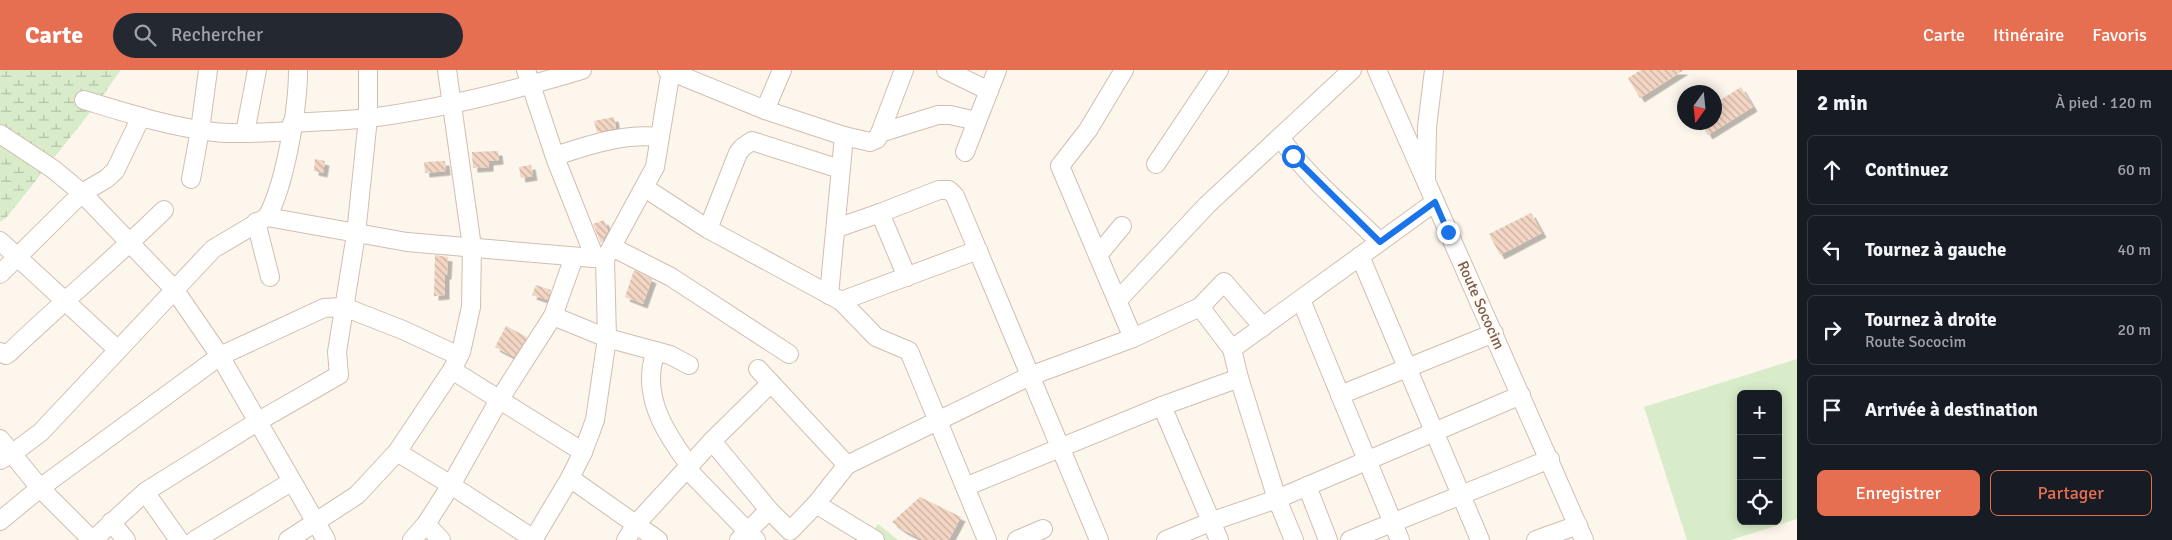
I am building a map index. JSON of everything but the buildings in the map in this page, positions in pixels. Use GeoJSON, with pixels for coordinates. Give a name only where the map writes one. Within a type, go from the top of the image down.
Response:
{"type":"FeatureCollection","features":[{"type":"Feature","properties":{"kind":"street"},"geometry":{"type":"LineString","coordinates":[[191,179],[208,70]]}},
{"type":"Feature","properties":{"kind":"street"},"geometry":{"type":"LineString","coordinates":[[245,134],[257,70]]}},
{"type":"Feature","properties":{"kind":"street"},"geometry":{"type":"LineString","coordinates":[[7,457],[41,432],[213,249],[262,220],[273,207],[282,179],[292,127],[298,70]]}},
{"type":"Feature","properties":{"kind":"street"},"geometry":{"type":"LineString","coordinates":[[0,439],[7,457],[92,540],[145,492],[257,422],[339,375],[337,352],[356,234],[368,118],[368,70]]}},
{"type":"Feature","properties":{"kind":"street"},"geometry":{"type":"LineString","coordinates":[[288,540],[357,495],[397,452],[456,363],[471,307],[472,247],[447,70]]}},
{"type":"Feature","properties":{"kind":"street"},"geometry":{"type":"LineString","coordinates":[[84,100],[141,117],[200,130],[245,134],[368,118],[453,104],[529,78],[582,70]]}},
{"type":"Feature","properties":{"kind":"street"},"geometry":{"type":"LineString","coordinates":[[667,70],[671,70],[765,110],[844,136],[870,142],[877,139],[880,133],[904,70]]}},
{"type":"Feature","properties":{"kind":"street"},"geometry":{"type":"LineString","coordinates":[[604,255],[645,188],[655,167],[671,70]]}},
{"type":"Feature","properties":{"kind":"street"},"geometry":{"type":"LineString","coordinates":[[765,110],[782,70]]}},
{"type":"Feature","properties":{"kind":"street"},"geometry":{"type":"LineString","coordinates":[[946,70],[989,91]]}},
{"type":"Feature","properties":{"kind":"street"},"geometry":{"type":"LineString","coordinates":[[965,152],[996,70]]}},
{"type":"Feature","properties":{"kind":"street"},"geometry":{"type":"LineString","coordinates":[[1124,70],[1088,130],[1060,166],[1134,338]]}},
{"type":"Feature","properties":{"kind":"street"},"geometry":{"type":"LineString","coordinates":[[1156,164],[1219,70]]}},
{"type":"Feature","properties":{"kind":"street"},"geometry":{"type":"LineString","coordinates":[[1118,300],[1207,205],[1352,70]]}},
{"type":"Feature","properties":{"kind":"street","name":"Route Sococim"},"geometry":{"type":"LineString","coordinates":[[1378,70],[1581,532]]}},
{"type":"Feature","properties":{"kind":"street"},"geometry":{"type":"LineString","coordinates":[[1426,182],[1427,127],[1434,70]]}},
{"type":"Feature","properties":{"kind":"street"},"geometry":{"type":"LineString","coordinates":[[397,452],[451,484],[534,540],[570,478],[583,452],[595,420],[607,338],[604,255],[555,156],[529,78]]}},
{"type":"Feature","properties":{"kind":"street"},"geometry":{"type":"LineString","coordinates":[[880,133],[938,115],[950,115],[977,122]]}},
{"type":"Feature","properties":{"kind":"street"},"geometry":{"type":"LineString","coordinates":[[0,274],[82,193],[106,179],[115,171],[141,117]]}},
{"type":"Feature","properties":{"kind":"street"},"geometry":{"type":"LineString","coordinates":[[0,134],[53,169],[82,193],[174,289],[220,356],[326,540]]}},
{"type":"Feature","properties":{"kind":"street"},"geometry":{"type":"LineString","coordinates":[[555,156],[613,138],[639,135],[660,137]]}},
{"type":"Feature","properties":{"kind":"street"},"geometry":{"type":"LineString","coordinates":[[835,298],[840,169],[844,136]]}},
{"type":"Feature","properties":{"kind":"street"},"geometry":{"type":"LineString","coordinates":[[1280,137],[1293,156],[1310,175],[1380,242]]}},
{"type":"Feature","properties":{"kind":"street"},"geometry":{"type":"LineString","coordinates":[[708,229],[738,153],[752,141],[840,169]]}},
{"type":"Feature","properties":{"kind":"street"},"geometry":{"type":"LineString","coordinates":[[645,188],[708,229],[835,298],[876,338],[909,351],[987,540]]}},
{"type":"Feature","properties":{"kind":"street"},"geometry":{"type":"LineString","coordinates":[[837,228],[939,190],[949,190],[955,196],[1099,540]]}},
{"type":"Feature","properties":{"kind":"street"},"geometry":{"type":"LineString","coordinates":[[1232,349],[1435,202]]}},
{"type":"Feature","properties":{"kind":"street"},"geometry":{"type":"LineString","coordinates":[[0,352],[6,355],[10,352],[130,244],[164,210]]}},
{"type":"Feature","properties":{"kind":"street"},"geometry":{"type":"LineString","coordinates":[[880,213],[907,277]]}},
{"type":"Feature","properties":{"kind":"street"},"geometry":{"type":"LineString","coordinates":[[262,220],[407,242],[574,258],[604,255],[671,277],[789,354]]}},
{"type":"Feature","properties":{"kind":"street"},"geometry":{"type":"LineString","coordinates":[[262,220],[270,277]]}},
{"type":"Feature","properties":{"kind":"street"},"geometry":{"type":"LineString","coordinates":[[1098,255],[1122,226]]}},
{"type":"Feature","properties":{"kind":"street"},"geometry":{"type":"LineString","coordinates":[[0,241],[118,350]]}},
{"type":"Feature","properties":{"kind":"street"},"geometry":{"type":"LineString","coordinates":[[835,298],[907,277],[978,250]]}},
{"type":"Feature","properties":{"kind":"street"},"geometry":{"type":"LineString","coordinates":[[1360,256],[1480,540]]}},
{"type":"Feature","properties":{"kind":"street"},"geometry":{"type":"LineString","coordinates":[[412,540],[426,524],[499,400],[553,316],[574,258]]}},
{"type":"Feature","properties":{"kind":"street"},"geometry":{"type":"LineString","coordinates":[[712,441],[768,510],[790,531],[816,504],[847,465],[1030,376],[1134,338],[1200,307],[1224,282],[1263,327]]}},
{"type":"Feature","properties":{"kind":"street"},"geometry":{"type":"LineString","coordinates":[[1301,300],[1400,540]]}},
{"type":"Feature","properties":{"kind":"street"},"geometry":{"type":"LineString","coordinates":[[0,521],[40,488],[220,356],[324,308],[344,307],[403,330],[456,363],[499,400],[583,452]]}},
{"type":"Feature","properties":{"kind":"street"},"geometry":{"type":"LineString","coordinates":[[1200,307],[1232,349],[1239,378],[1277,499],[1294,540]]}},
{"type":"Feature","properties":{"kind":"street"},"geometry":{"type":"LineString","coordinates":[[553,316],[607,338],[670,355],[689,366]]}},
{"type":"Feature","properties":{"kind":"street"},"geometry":{"type":"LineString","coordinates":[[1340,395],[1494,333]]}},
{"type":"Feature","properties":{"kind":"street"},"geometry":{"type":"LineString","coordinates":[[656,351],[651,365],[651,393],[659,417],[672,442],[689,467],[747,537],[768,510]]}},
{"type":"Feature","properties":{"kind":"street"},"geometry":{"type":"LineString","coordinates":[[758,369],[847,465]]}},
{"type":"Feature","properties":{"kind":"street"},"geometry":{"type":"LineString","coordinates":[[965,487],[1162,406],[1239,378]]}},
{"type":"Feature","properties":{"kind":"street"},"geometry":{"type":"LineString","coordinates":[[626,540],[636,524],[712,441],[771,383]]}},
{"type":"Feature","properties":{"kind":"street"},"geometry":{"type":"LineString","coordinates":[[1166,540],[1210,522],[1277,499],[1521,395]]}},
{"type":"Feature","properties":{"kind":"street"},"geometry":{"type":"LineString","coordinates":[[1162,406],[1219,540]]}},
{"type":"Feature","properties":{"kind":"street"},"geometry":{"type":"LineString","coordinates":[[1350,540],[1392,521],[1550,459]]}},
{"type":"Feature","properties":{"kind":"street"},"geometry":{"type":"LineString","coordinates":[[570,478],[658,540]]}},
{"type":"Feature","properties":{"kind":"street"},"geometry":{"type":"LineString","coordinates":[[196,540],[291,482]]}},
{"type":"Feature","properties":{"kind":"street"},"geometry":{"type":"LineString","coordinates":[[1307,486],[1328,540]]}},
{"type":"Feature","properties":{"kind":"street"},"geometry":{"type":"LineString","coordinates":[[145,492],[180,540]]}},
{"type":"Feature","properties":{"kind":"street"},"geometry":{"type":"LineString","coordinates":[[816,504],[875,540]]}},
{"type":"Feature","properties":{"kind":"street"},"geometry":{"type":"LineString","coordinates":[[111,522],[126,540]]}},
{"type":"Feature","properties":{"kind":"street"},"geometry":{"type":"LineString","coordinates":[[426,524],[441,540]]}},
{"type":"Feature","properties":{"kind":"street"},"geometry":{"type":"LineString","coordinates":[[1017,540],[1043,529]]}},
{"type":"Feature","properties":{"kind":"street"},"geometry":{"type":"LineString","coordinates":[[1536,540],[1581,532]]}},
{"type":"Feature","properties":{"kind":"green space"},"geometry":{"type":"Polygon","coordinates":[[[0,70],[121,70],[96,105],[6,218],[0,222],[0,70]]]}},
{"type":"Feature","properties":{"kind":"green space"},"geometry":{"type":"Polygon","coordinates":[[[1797,359],[1797,519],[1782,524],[1782,390],[1737,390],[1737,525],[1778,525],[1731,540],[1687,540],[1644,407],[1797,359]]]}},
{"type":"Feature","properties":{"kind":"green space"},"geometry":{"type":"Polygon","coordinates":[[[878,524],[898,540],[865,540],[878,524]]]}},
{"type":"Feature","properties":{"kind":"route"},"geometry":{"type":"LineString","coordinates":[[1293,156],[1310,175],[1380,242],[1435,202],[1448,232]]}}]}
